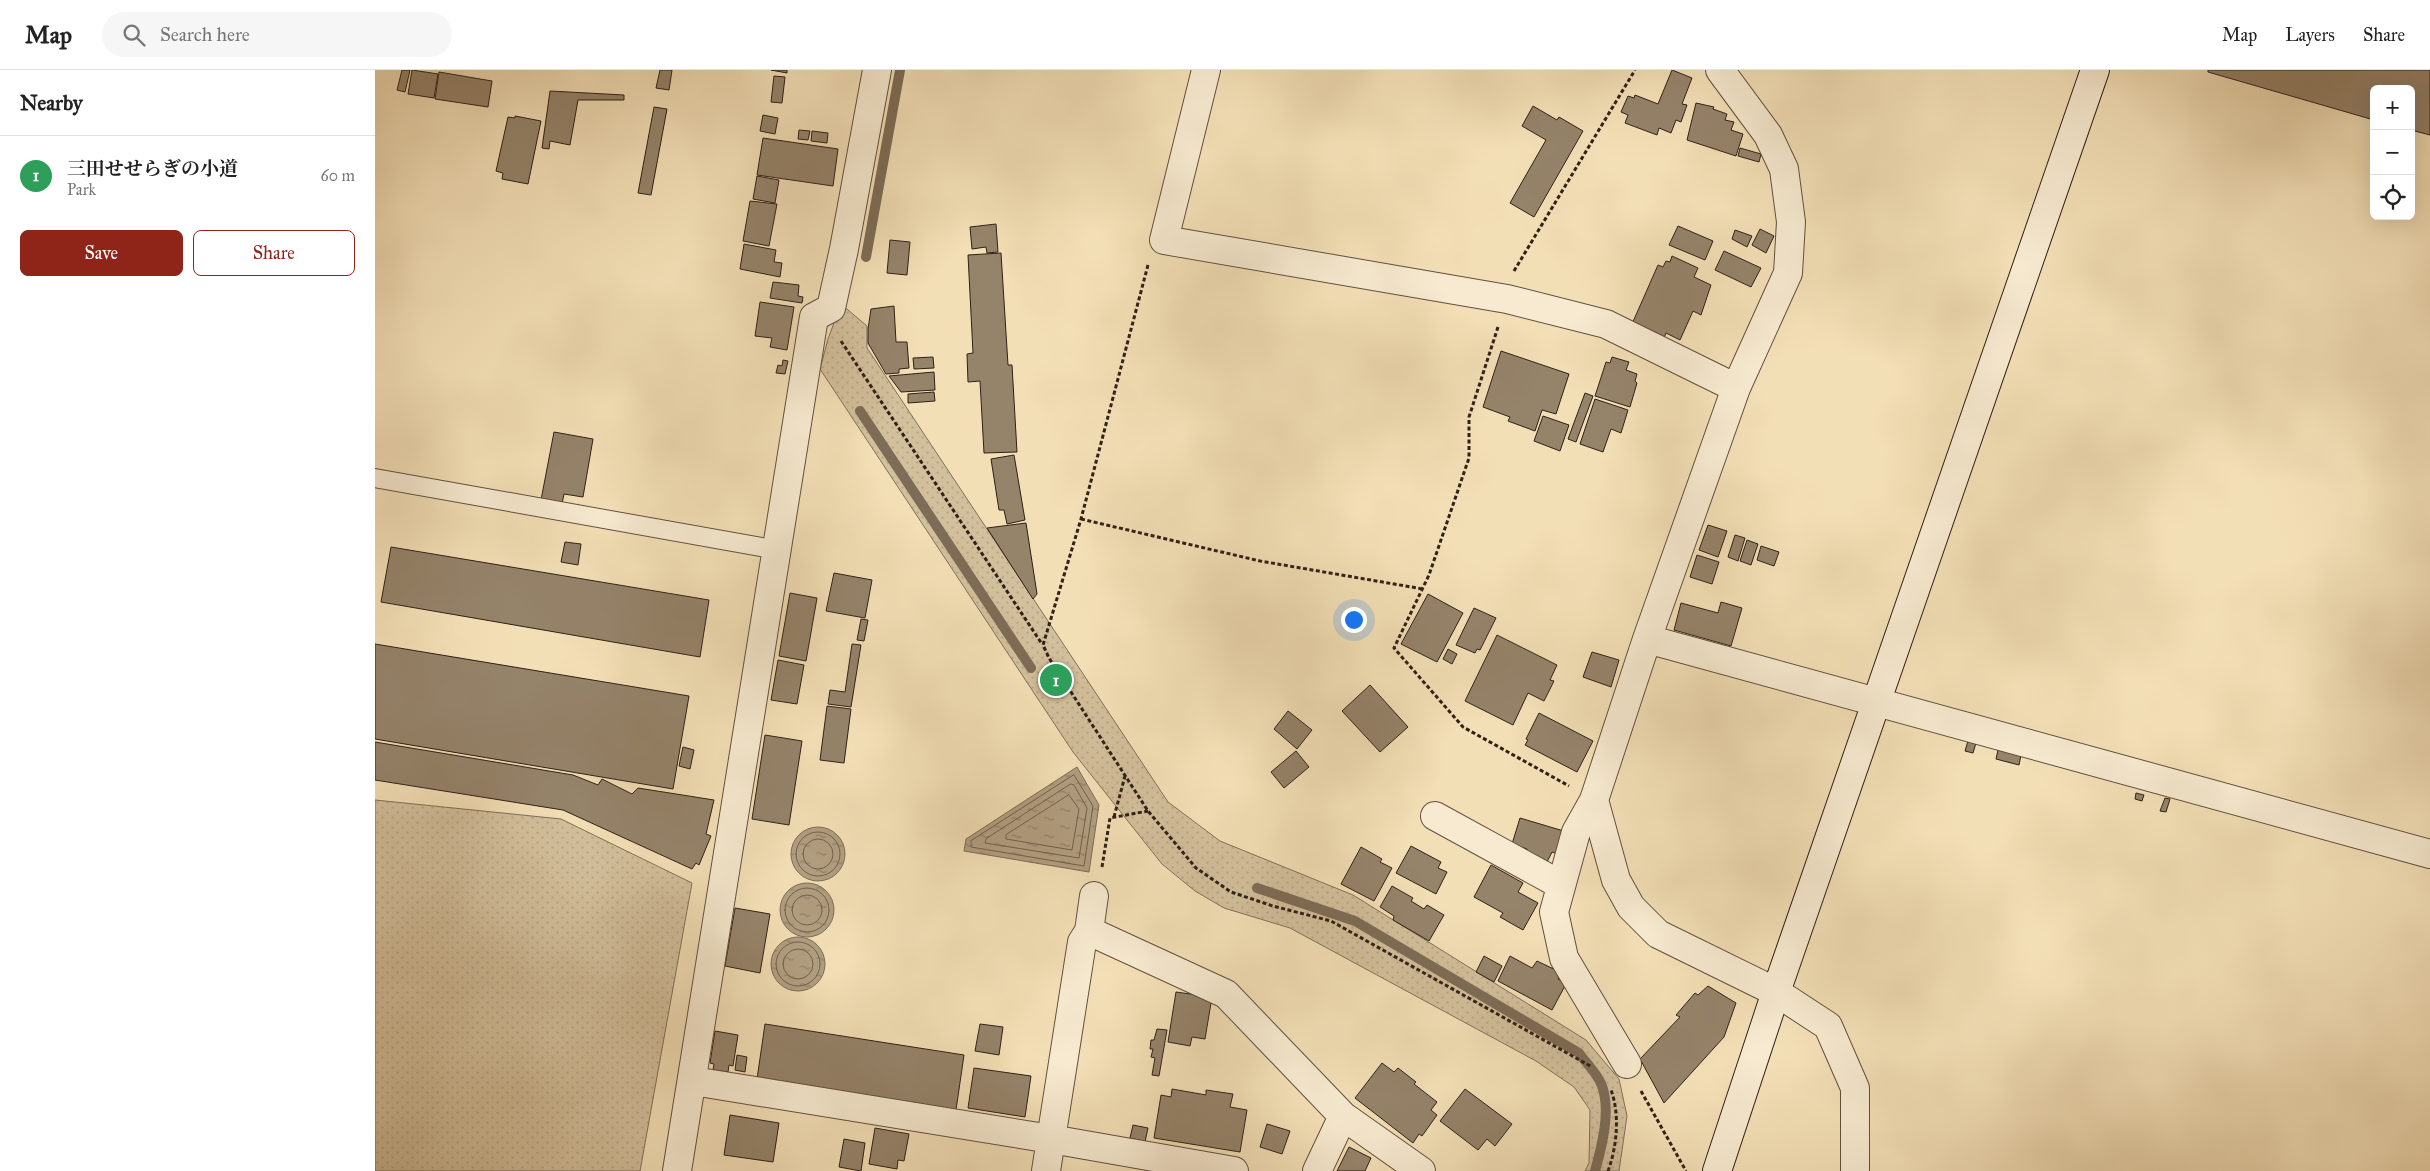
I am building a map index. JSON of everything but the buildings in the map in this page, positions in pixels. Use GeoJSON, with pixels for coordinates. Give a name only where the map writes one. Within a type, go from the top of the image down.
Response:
{"type":"FeatureCollection","features":[{"type":"Feature","properties":{"kind":"street"},"geometry":{"type":"LineString","coordinates":[[677,1171],[693,1081],[814,317],[831,308],[844,249],[877,70]]}},
{"type":"Feature","properties":{"kind":"street"},"geometry":{"type":"LineString","coordinates":[[1206,70],[1164,240],[1507,300],[1606,324],[1736,388]]}},
{"type":"Feature","properties":{"kind":"street"},"geometry":{"type":"LineString","coordinates":[[1618,1073],[1564,958],[1554,912],[1576,832],[1594,800],[1647,638],[1736,388],[1787,273],[1791,222],[1783,169],[1768,135],[1720,70]]}},
{"type":"Feature","properties":{"kind":"street"},"geometry":{"type":"LineString","coordinates":[[1717,1171],[1776,992],[2095,70]]}},
{"type":"Feature","properties":{"kind":"street"},"geometry":{"type":"LineString","coordinates":[[1647,638],[1876,703],[2430,854]]}},
{"type":"Feature","properties":{"kind":"street"},"geometry":{"type":"LineString","coordinates":[[1594,800],[1616,880],[1631,907],[1658,934],[1776,992],[1828,1026],[1855,1088],[1855,1171]]}},
{"type":"Feature","properties":{"kind":"street"},"geometry":{"type":"LineString","coordinates":[[1435,816],[1561,885]]}},
{"type":"Feature","properties":{"kind":"street"},"geometry":{"type":"LineString","coordinates":[[1046,1171],[1083,942],[1089,931],[1094,896]]}},
{"type":"Feature","properties":{"kind":"street"},"geometry":{"type":"LineString","coordinates":[[1089,931],[1226,994],[1343,1116],[1421,1171]]}},
{"type":"Feature","properties":{"kind":"street"},"geometry":{"type":"LineString","coordinates":[[693,1081],[1051,1138],[1234,1171]]}},
{"type":"Feature","properties":{"kind":"street"},"geometry":{"type":"LineString","coordinates":[[1317,1171],[1343,1116]]}},
{"type":"Feature","properties":{"kind":"lane"},"geometry":{"type":"LineString","coordinates":[[375,478],[778,550]]}},
{"type":"Feature","properties":{"kind":"path"},"geometry":{"type":"LineString","coordinates":[[1594,800],[1463,727],[1394,648],[1429,575],[1469,458],[1469,416],[1507,300],[1509,280],[1635,70]]}},
{"type":"Feature","properties":{"kind":"path"},"geometry":{"type":"LineString","coordinates":[[1043,645],[1081,519],[1151,255],[1164,240]]}},
{"type":"Feature","properties":{"kind":"path"},"geometry":{"type":"LineString","coordinates":[[831,308],[838,337],[1043,645],[1049,658],[1148,811],[1196,868],[1231,892],[1273,906],[1331,921],[1598,1071]]}},
{"type":"Feature","properties":{"kind":"path"},"geometry":{"type":"LineString","coordinates":[[1081,519],[1259,560],[1423,589]]}},
{"type":"Feature","properties":{"kind":"path"},"geometry":{"type":"LineString","coordinates":[[1114,817],[1125,775]]}},
{"type":"Feature","properties":{"kind":"path"},"geometry":{"type":"LineString","coordinates":[[1094,896],[1099,884],[1110,818],[1148,811]]}},
{"type":"Feature","properties":{"kind":"path"},"geometry":{"type":"LineString","coordinates":[[1609,1171],[1613,1157],[1616,1130],[1615,1100],[1618,1073]]}},
{"type":"Feature","properties":{"kind":"path"},"geometry":{"type":"LineString","coordinates":[[1618,1073],[1686,1171]]}},
{"type":"Feature","properties":{"kind":"shaded area"},"geometry":{"type":"Polygon","coordinates":[[[841,304],[867,326],[867,348],[1168,802],[1220,841],[1353,895],[1586,1040],[1619,1079],[1627,1116],[1619,1171],[1585,1171],[1589,1163],[1590,1110],[1574,1087],[1536,1061],[1290,928],[1224,908],[1195,891],[1162,864],[1073,752],[820,369],[828,339],[841,304]]]}},
{"type":"Feature","properties":{"kind":"shaded area"},"geometry":{"type":"Polygon","coordinates":[[[375,800],[561,819],[692,883],[640,1171],[375,1171],[375,800]]]}},
{"type":"Feature","properties":{"kind":"water"},"geometry":{"type":"Polygon","coordinates":[[[1077,767],[1099,805],[1089,872],[964,851],[966,839],[1077,767]]]}},
{"type":"Feature","properties":{"kind":"water"},"geometry":{"type":"Polygon","coordinates":[[[818,827],[828,829],[837,835],[843,844],[845,854],[843,864],[837,873],[828,879],[818,881],[808,879],[799,873],[793,864],[791,854],[793,844],[799,835],[808,829],[818,827]]]}},
{"type":"Feature","properties":{"kind":"water"},"geometry":{"type":"Polygon","coordinates":[[[807,883],[817,885],[826,891],[832,900],[834,910],[832,920],[826,929],[817,935],[807,937],[797,935],[788,929],[782,920],[780,910],[782,900],[788,891],[797,885],[807,883]]]}},
{"type":"Feature","properties":{"kind":"water"},"geometry":{"type":"Polygon","coordinates":[[[798,937],[808,939],[817,945],[823,954],[825,964],[823,974],[817,983],[808,989],[798,991],[788,989],[779,983],[773,974],[771,964],[773,954],[779,945],[788,939],[798,937]]]}},
{"type":"Feature","properties":{"kind":"waterway"},"geometry":{"type":"LineString","coordinates":[[866,257],[900,70]]}},
{"type":"Feature","properties":{"kind":"waterway"},"geometry":{"type":"LineString","coordinates":[[860,411],[1031,668]]}},
{"type":"Feature","properties":{"kind":"waterway"},"geometry":{"type":"LineString","coordinates":[[1257,888],[1355,921],[1579,1053],[1598,1077],[1605,1096],[1605,1128],[1595,1171]]}},
{"type":"Feature","properties":{"kind":"place","name":"三田せせらぎの小道"},"geometry":{"type":"Point","coordinates":[1056,680]}}]}
